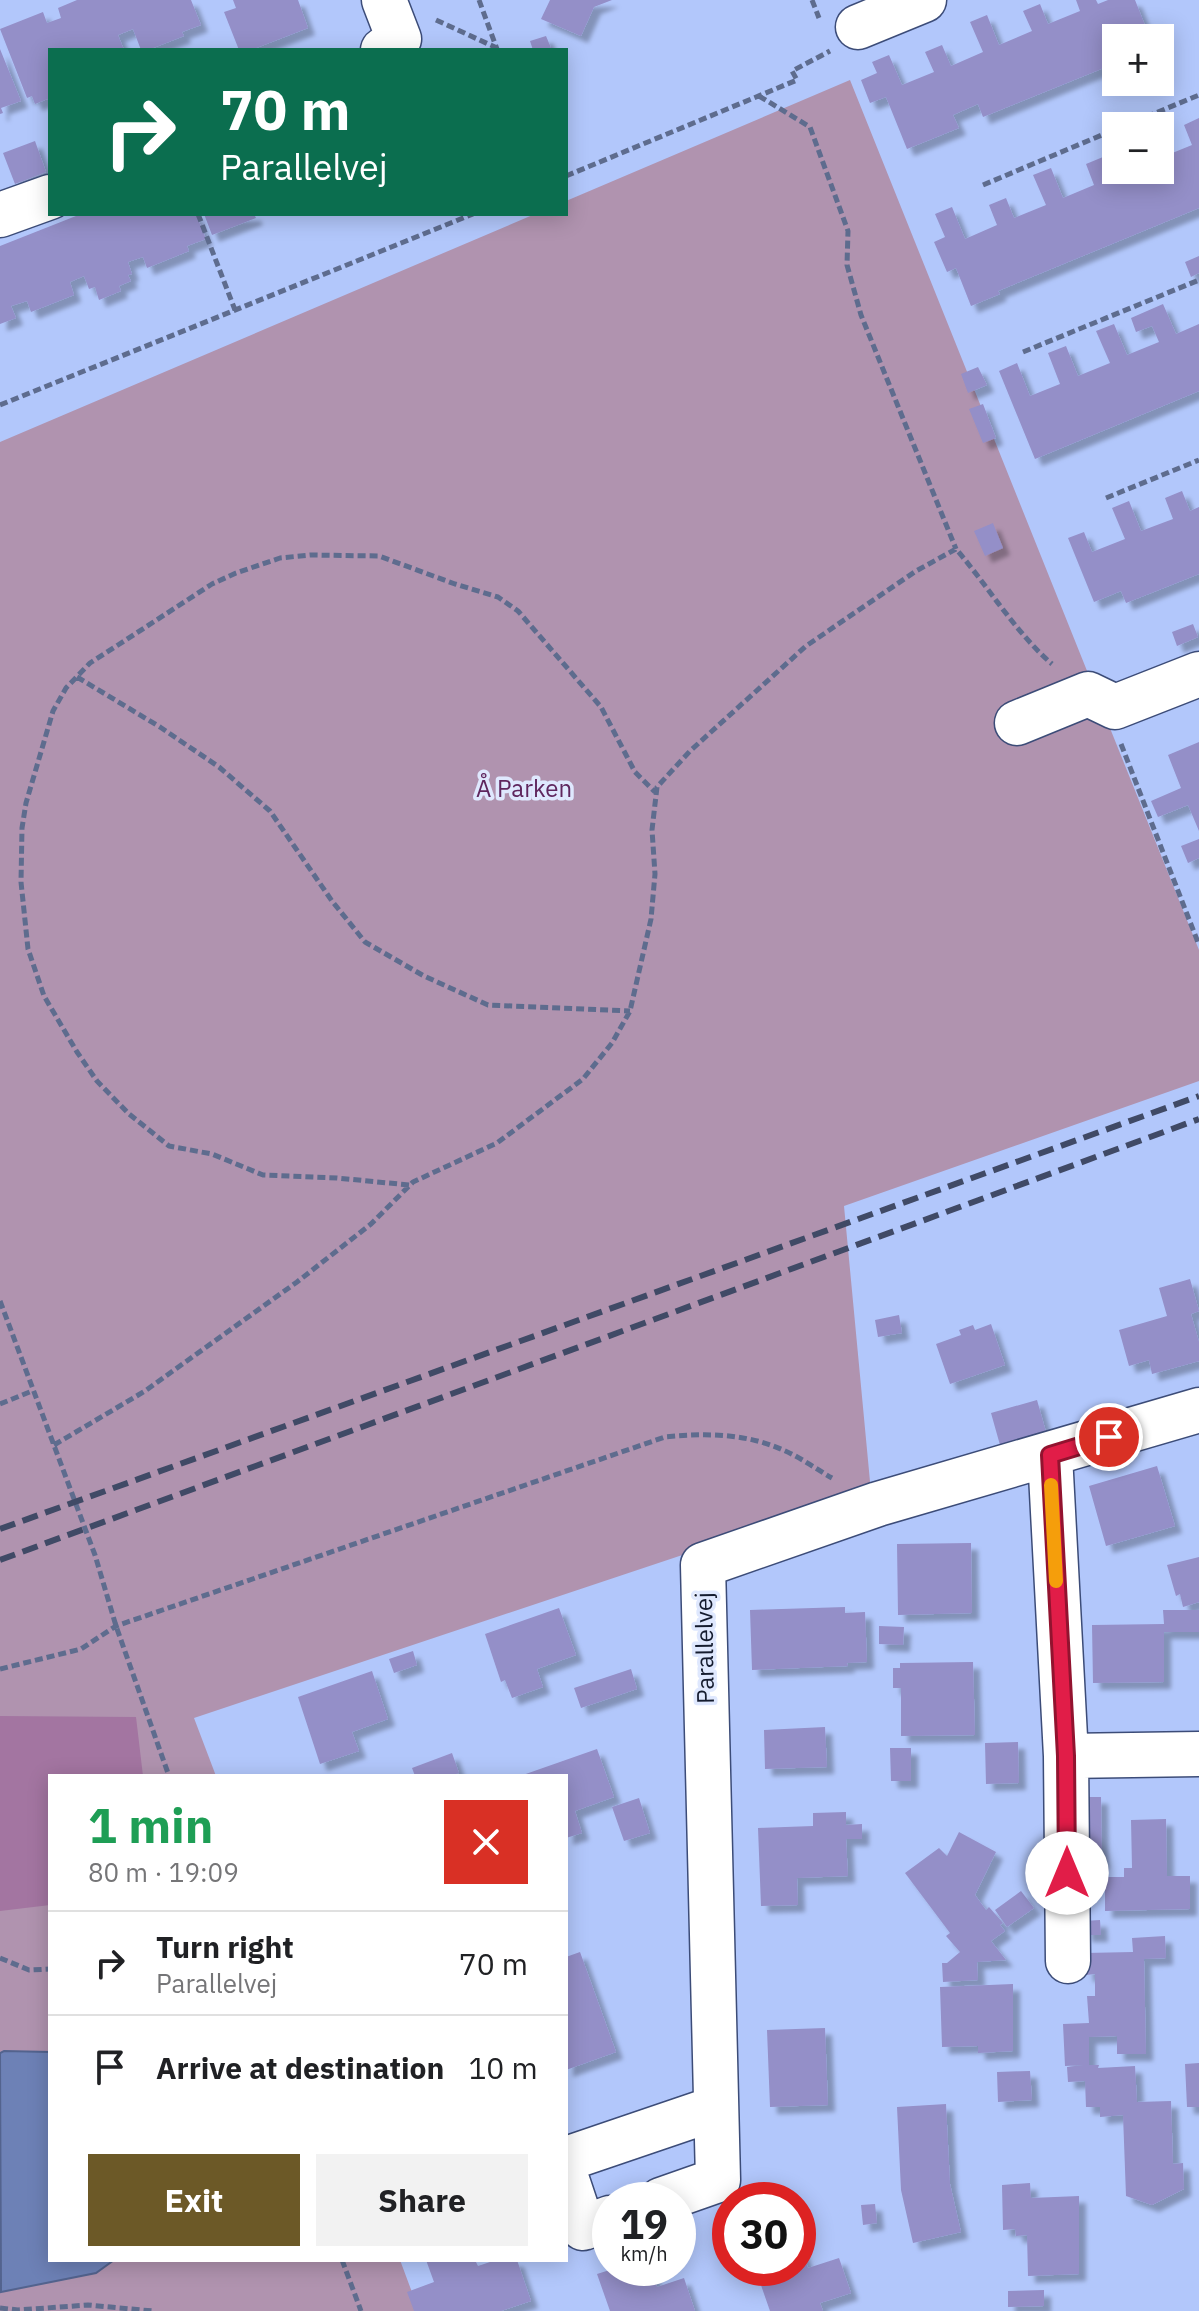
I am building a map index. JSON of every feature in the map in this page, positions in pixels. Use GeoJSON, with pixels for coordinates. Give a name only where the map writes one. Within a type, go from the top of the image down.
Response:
{"type":"FeatureCollection","features":[{"type":"Feature","properties":{"kind":"street"},"geometry":{"type":"LineString","coordinates":[[384,0],[399,39],[386,48]]}},
{"type":"Feature","properties":{"kind":"street"},"geometry":{"type":"LineString","coordinates":[[858,27],[924,0]]}},
{"type":"Feature","properties":{"kind":"street"},"geometry":{"type":"LineString","coordinates":[[0,215],[48,198]]}},
{"type":"Feature","properties":{"kind":"street"},"geometry":{"type":"LineString","coordinates":[[1017,723],[1199,674]]}},
{"type":"Feature","properties":{"kind":"street","name":"Parallelvej"},"geometry":{"type":"LineString","coordinates":[[696,2188],[718,2180],[703,1565],[878,1504],[1199,1410]]}},
{"type":"Feature","properties":{"kind":"street"},"geometry":{"type":"LineString","coordinates":[[1050,1455],[1066,1756],[1068,1961]]}},
{"type":"Feature","properties":{"kind":"street"},"geometry":{"type":"LineString","coordinates":[[1066,1756],[1199,1754]]}},
{"type":"Feature","properties":{"kind":"street"},"geometry":{"type":"LineString","coordinates":[[568,2158],[716,2108]]}},
{"type":"Feature","properties":{"kind":"street"},"geometry":{"type":"LineString","coordinates":[[568,2183],[583,2228],[592,2225]]}},
{"type":"Feature","properties":{"kind":"path"},"geometry":{"type":"LineString","coordinates":[[479,0],[497,48]]}},
{"type":"Feature","properties":{"kind":"path"},"geometry":{"type":"LineString","coordinates":[[430,18],[495,48]]}},
{"type":"Feature","properties":{"kind":"path"},"geometry":{"type":"LineString","coordinates":[[568,175],[797,80],[792,71],[824,55]]}},
{"type":"Feature","properties":{"kind":"path"},"geometry":{"type":"LineString","coordinates":[[1158,112],[1199,95]]}},
{"type":"Feature","properties":{"kind":"path"},"geometry":{"type":"LineString","coordinates":[[759,96],[810,127],[848,231],[847,265],[861,315],[956,549],[986,583],[1035,649],[1101,701],[1116,729],[1199,945]]}},
{"type":"Feature","properties":{"kind":"path"},"geometry":{"type":"LineString","coordinates":[[983,185],[1102,135]]}},
{"type":"Feature","properties":{"kind":"path"},"geometry":{"type":"LineString","coordinates":[[199,216],[235,310]]}},
{"type":"Feature","properties":{"kind":"path"},"geometry":{"type":"LineString","coordinates":[[0,405],[468,216]]}},
{"type":"Feature","properties":{"kind":"path"},"geometry":{"type":"LineString","coordinates":[[1023,352],[1199,280]]}},
{"type":"Feature","properties":{"kind":"path"},"geometry":{"type":"LineString","coordinates":[[1106,498],[1199,460]]}},
{"type":"Feature","properties":{"kind":"path"},"geometry":{"type":"LineString","coordinates":[[54,1445],[145,1391],[297,1282],[371,1224],[410,1185],[497,1143],[583,1079],[612,1043],[630,1011],[651,919],[655,874],[652,830],[657,787],[690,751],[806,646],[916,571],[956,549]]}},
{"type":"Feature","properties":{"kind":"path"},"geometry":{"type":"LineString","coordinates":[[410,1185],[263,1175],[212,1154],[169,1146],[129,1114],[97,1081],[59,1025],[44,996],[28,949],[21,882],[22,828],[32,779],[53,711],[66,688],[90,663],[212,584],[236,573],[280,558],[379,556],[498,597],[518,611],[601,707],[635,772],[656,793]]}},
{"type":"Feature","properties":{"kind":"path"},"geometry":{"type":"LineString","coordinates":[[77,677],[219,767],[270,811],[332,901],[365,942],[424,976],[488,1005],[630,1011]]}},
{"type":"Feature","properties":{"kind":"path"},"geometry":{"type":"LineString","coordinates":[[0,1301],[95,1555],[116,1626],[168,1774]]}},
{"type":"Feature","properties":{"kind":"path"},"geometry":{"type":"LineString","coordinates":[[0,1404],[32,1391]]}},
{"type":"Feature","properties":{"kind":"path"},"geometry":{"type":"LineString","coordinates":[[0,1669],[81,1649],[116,1626],[665,1437],[705,1433],[737,1436],[782,1449],[878,1504]]}},
{"type":"Feature","properties":{"kind":"path"},"geometry":{"type":"LineString","coordinates":[[0,1958],[29,1970],[48,1969]]}},
{"type":"Feature","properties":{"kind":"path"},"geometry":{"type":"LineString","coordinates":[[343,2262],[361,2311]]}},
{"type":"Feature","properties":{"kind":"path"},"geometry":{"type":"LineString","coordinates":[[0,2308],[18,2310],[88,2305],[148,2308],[153,2311]]}},
{"type":"Feature","properties":{"kind":"green space","name":"Å Parken"},"geometry":{"type":"Polygon","coordinates":[[[850,80],[1199,950],[1199,1081],[844,1206],[871,1492],[194,1718],[215,1774],[48,1774],[48,2262],[401,2262],[419,2311],[0,2311],[0,442],[530,216],[568,216],[568,200],[850,80]]]}},
{"type":"Feature","properties":{"kind":"shaded area"},"geometry":{"type":"Polygon","coordinates":[[[0,1716],[136,1717],[143,1774],[48,1774],[48,1905],[0,1911],[0,1716]]]}},
{"type":"Feature","properties":{"kind":"water"},"geometry":{"type":"Polygon","coordinates":[[[48,2052],[48,2262],[111,2262],[96,2273],[1,2292],[0,2053],[48,2052]]]}},
{"type":"Feature","properties":{"kind":"building"},"geometry":{"type":"Polygon","coordinates":[[[77,0],[191,0],[201,25],[182,32],[184,36],[153,48],[140,48],[133,29],[118,35],[123,48],[48,48],[48,99],[35,104],[32,96],[27,98],[0,29],[43,12],[47,23],[61,18],[58,8],[77,0]]]}},
{"type":"Feature","properties":{"kind":"building"},"geometry":{"type":"Polygon","coordinates":[[[233,0],[298,0],[308,28],[256,48],[238,48],[224,12],[236,8],[233,0]]]}},
{"type":"Feature","properties":{"kind":"building"},"geometry":{"type":"Polygon","coordinates":[[[550,0],[612,0],[594,7],[581,36],[541,19],[550,0]]]}},
{"type":"Feature","properties":{"kind":"building"},"geometry":{"type":"Polygon","coordinates":[[[1076,0],[1096,0],[1098,4],[1108,0],[1135,0],[1144,24],[1102,24],[1102,69],[983,117],[978,104],[953,115],[959,128],[907,149],[886,97],[870,103],[861,80],[877,73],[872,62],[889,55],[902,85],[934,72],[925,52],[942,45],[951,66],[983,52],[970,22],[987,15],[999,45],[1032,31],[1023,11],[1040,4],[1048,24],[1080,11],[1076,0]]]}},
{"type":"Feature","properties":{"kind":"building"},"geometry":{"type":"Polygon","coordinates":[[[546,36],[551,48],[532,48],[530,41],[546,36]]]}},
{"type":"Feature","properties":{"kind":"building"},"geometry":{"type":"Polygon","coordinates":[[[0,49],[21,101],[1,108],[3,113],[0,114],[0,49]]]}},
{"type":"Feature","properties":{"kind":"building"},"geometry":{"type":"Polygon","coordinates":[[[1199,118],[1199,208],[998,291],[1000,294],[971,306],[956,268],[947,272],[934,242],[945,237],[935,214],[952,207],[965,239],[997,225],[989,205],[1006,198],[1014,218],[1046,205],[1033,175],[1051,168],[1063,198],[1094,185],[1086,164],[1102,157],[1102,184],[1174,184],[1174,152],[1192,145],[1184,125],[1199,118]]]}},
{"type":"Feature","properties":{"kind":"building"},"geometry":{"type":"Polygon","coordinates":[[[35,141],[46,172],[15,184],[3,153],[35,141]]]}},
{"type":"Feature","properties":{"kind":"building"},"geometry":{"type":"Polygon","coordinates":[[[76,216],[197,216],[206,239],[187,246],[189,251],[147,268],[143,257],[128,262],[131,281],[119,286],[121,291],[99,300],[95,287],[89,289],[84,276],[70,282],[74,295],[31,312],[27,301],[11,306],[16,318],[0,324],[0,246],[76,216]]]}},
{"type":"Feature","properties":{"kind":"building"},"geometry":{"type":"Polygon","coordinates":[[[205,216],[256,218],[212,235],[205,216]]]}},
{"type":"Feature","properties":{"kind":"building"},"geometry":{"type":"Polygon","coordinates":[[[1199,256],[1199,273],[1191,277],[1185,262],[1199,256]]]}},
{"type":"Feature","properties":{"kind":"building"},"geometry":{"type":"Polygon","coordinates":[[[1163,304],[1176,334],[1199,324],[1199,391],[1035,459],[999,371],[1017,363],[1030,396],[1060,384],[1048,353],[1066,346],[1078,376],[1110,363],[1096,331],[1114,324],[1127,355],[1159,342],[1152,326],[1136,332],[1131,318],[1163,304]]]}},
{"type":"Feature","properties":{"kind":"building"},"geometry":{"type":"Polygon","coordinates":[[[978,367],[987,385],[968,393],[961,374],[978,367]]]}},
{"type":"Feature","properties":{"kind":"building"},"geometry":{"type":"Polygon","coordinates":[[[983,404],[996,438],[983,443],[969,409],[983,404]]]}},
{"type":"Feature","properties":{"kind":"building"},"geometry":{"type":"Polygon","coordinates":[[[1182,491],[1190,511],[1199,507],[1199,574],[1126,603],[1121,591],[1094,602],[1068,538],[1084,532],[1092,552],[1125,539],[1112,508],[1129,501],[1141,531],[1173,519],[1165,498],[1182,491]]]}},
{"type":"Feature","properties":{"kind":"building"},"geometry":{"type":"Polygon","coordinates":[[[993,523],[1003,548],[985,556],[974,531],[993,523]]]}},
{"type":"Feature","properties":{"kind":"building"},"geometry":{"type":"Polygon","coordinates":[[[1193,624],[1198,637],[1177,646],[1172,632],[1193,624]]]}},
{"type":"Feature","properties":{"kind":"building"},"geometry":{"type":"Polygon","coordinates":[[[1199,742],[1199,831],[1188,805],[1158,817],[1151,801],[1181,788],[1168,755],[1199,742]]]}},
{"type":"Feature","properties":{"kind":"building"},"geometry":{"type":"Polygon","coordinates":[[[1199,839],[1199,858],[1188,863],[1181,846],[1199,839]]]}},
{"type":"Feature","properties":{"kind":"building"},"geometry":{"type":"Polygon","coordinates":[[[1190,1279],[1199,1311],[1191,1314],[1199,1342],[1199,1361],[1152,1374],[1149,1360],[1129,1366],[1119,1330],[1167,1316],[1159,1288],[1190,1279]]]}},
{"type":"Feature","properties":{"kind":"building"},"geometry":{"type":"Polygon","coordinates":[[[899,1315],[902,1333],[878,1337],[875,1320],[899,1315]]]}},
{"type":"Feature","properties":{"kind":"building"},"geometry":{"type":"Polygon","coordinates":[[[991,1324],[1005,1365],[950,1384],[936,1344],[961,1335],[959,1330],[973,1325],[975,1330],[991,1324]]]}},
{"type":"Feature","properties":{"kind":"building"},"geometry":{"type":"Polygon","coordinates":[[[1037,1400],[1046,1432],[1000,1445],[991,1413],[1037,1400]]]}},
{"type":"Feature","properties":{"kind":"building"},"geometry":{"type":"Polygon","coordinates":[[[1157,1466],[1175,1526],[1106,1546],[1089,1486],[1157,1466]]]}},
{"type":"Feature","properties":{"kind":"building"},"geometry":{"type":"Polygon","coordinates":[[[971,1543],[972,1613],[898,1615],[897,1544],[971,1543]]]}},
{"type":"Feature","properties":{"kind":"building"},"geometry":{"type":"Polygon","coordinates":[[[1199,1557],[1199,1602],[1183,1607],[1180,1594],[1176,1596],[1167,1565],[1199,1557]]]}},
{"type":"Feature","properties":{"kind":"building"},"geometry":{"type":"Polygon","coordinates":[[[845,1607],[845,1613],[865,1612],[867,1662],[847,1663],[848,1666],[752,1670],[750,1610],[845,1607]]]}},
{"type":"Feature","properties":{"kind":"building"},"geometry":{"type":"Polygon","coordinates":[[[559,1608],[576,1655],[537,1669],[543,1687],[512,1698],[505,1680],[501,1682],[485,1634],[559,1608]]]}},
{"type":"Feature","properties":{"kind":"building"},"geometry":{"type":"Polygon","coordinates":[[[1163,1610],[1199,1610],[1199,1632],[1164,1632],[1164,1682],[1093,1683],[1092,1625],[1164,1624],[1163,1610]]]}},
{"type":"Feature","properties":{"kind":"building"},"geometry":{"type":"Polygon","coordinates":[[[879,1626],[904,1627],[903,1645],[879,1644],[879,1626]]]}},
{"type":"Feature","properties":{"kind":"building"},"geometry":{"type":"Polygon","coordinates":[[[413,1651],[417,1665],[394,1673],[389,1659],[413,1651]]]}},
{"type":"Feature","properties":{"kind":"building"},"geometry":{"type":"Polygon","coordinates":[[[973,1662],[975,1735],[901,1736],[901,1688],[893,1688],[893,1668],[900,1668],[900,1663],[973,1662]]]}},
{"type":"Feature","properties":{"kind":"building"},"geometry":{"type":"Polygon","coordinates":[[[631,1669],[637,1689],[581,1708],[574,1688],[631,1669]]]}},
{"type":"Feature","properties":{"kind":"building"},"geometry":{"type":"Polygon","coordinates":[[[372,1671],[388,1719],[352,1732],[359,1751],[320,1764],[298,1697],[372,1671]]]}},
{"type":"Feature","properties":{"kind":"building"},"geometry":{"type":"Polygon","coordinates":[[[825,1727],[827,1767],[765,1769],[764,1730],[825,1727]]]}},
{"type":"Feature","properties":{"kind":"building"},"geometry":{"type":"Polygon","coordinates":[[[1018,1742],[1019,1783],[986,1784],[985,1743],[1018,1742]]]}},
{"type":"Feature","properties":{"kind":"building"},"geometry":{"type":"Polygon","coordinates":[[[890,1748],[911,1748],[911,1781],[891,1781],[890,1748]]]}},
{"type":"Feature","properties":{"kind":"building"},"geometry":{"type":"Polygon","coordinates":[[[597,1749],[614,1797],[575,1811],[582,1833],[568,1837],[568,1774],[526,1774],[597,1749]]]}},
{"type":"Feature","properties":{"kind":"building"},"geometry":{"type":"Polygon","coordinates":[[[452,1753],[459,1773],[414,1774],[412,1768],[452,1753]]]}},
{"type":"Feature","properties":{"kind":"building"},"geometry":{"type":"Polygon","coordinates":[[[1083,1797],[1101,1797],[1102,1862],[1097,1862],[1097,1878],[1085,1879],[1083,1797]]]}},
{"type":"Feature","properties":{"kind":"building"},"geometry":{"type":"Polygon","coordinates":[[[639,1798],[650,1833],[624,1841],[612,1807],[639,1798]]]}},
{"type":"Feature","properties":{"kind":"building"},"geometry":{"type":"Polygon","coordinates":[[[846,1812],[846,1825],[862,1824],[862,1839],[846,1839],[848,1876],[797,1878],[798,1905],[761,1906],[758,1828],[813,1826],[813,1813],[846,1812]]]}},
{"type":"Feature","properties":{"kind":"building"},"geometry":{"type":"Polygon","coordinates":[[[1166,1819],[1167,1876],[1190,1876],[1190,1909],[1105,1911],[1105,1877],[1124,1877],[1124,1868],[1132,1868],[1131,1820],[1166,1819]]]}},
{"type":"Feature","properties":{"kind":"building"},"geometry":{"type":"Polygon","coordinates":[[[959,1832],[996,1852],[975,1895],[986,1910],[989,1907],[1003,1923],[1000,1925],[1005,1931],[991,1941],[1006,1960],[977,1962],[978,1980],[943,1982],[942,1963],[947,1963],[960,1952],[946,1936],[950,1933],[905,1873],[939,1848],[947,1856],[959,1832]]]}},
{"type":"Feature","properties":{"kind":"building"},"geometry":{"type":"Polygon","coordinates":[[[1021,1891],[1034,1908],[1007,1927],[995,1910],[1021,1891]]]}},
{"type":"Feature","properties":{"kind":"building"},"geometry":{"type":"Polygon","coordinates":[[[1100,1920],[1101,1935],[1085,1935],[1084,1921],[1100,1920]]]}},
{"type":"Feature","properties":{"kind":"building"},"geometry":{"type":"Polygon","coordinates":[[[1165,1936],[1166,1958],[1144,1959],[1146,2054],[1117,2054],[1117,2036],[1089,2037],[1089,2065],[1099,2065],[1098,2068],[1135,2066],[1137,2102],[1171,2101],[1173,2164],[1183,2163],[1184,2189],[1152,2205],[1126,2196],[1123,2115],[1100,2117],[1100,2107],[1086,2107],[1085,2081],[1068,2082],[1067,2067],[1083,2065],[1065,2066],[1063,2024],[1089,2023],[1087,1996],[1095,1996],[1095,1974],[1086,1975],[1085,1953],[1133,1952],[1132,1938],[1165,1936]]]}},
{"type":"Feature","properties":{"kind":"building"},"geometry":{"type":"Polygon","coordinates":[[[580,1952],[616,2052],[568,2069],[568,1956],[580,1952]]]}},
{"type":"Feature","properties":{"kind":"building"},"geometry":{"type":"Polygon","coordinates":[[[1013,1984],[1013,2051],[978,2053],[978,2046],[942,2047],[940,1987],[1013,1984]]]}},
{"type":"Feature","properties":{"kind":"building"},"geometry":{"type":"Polygon","coordinates":[[[825,2028],[828,2105],[770,2107],[767,2030],[825,2028]]]}},
{"type":"Feature","properties":{"kind":"building"},"geometry":{"type":"Polygon","coordinates":[[[1199,2063],[1199,2107],[1187,2107],[1185,2064],[1199,2063]]]}},
{"type":"Feature","properties":{"kind":"building"},"geometry":{"type":"Polygon","coordinates":[[[1030,2071],[1032,2100],[998,2102],[997,2072],[1030,2071]]]}},
{"type":"Feature","properties":{"kind":"building"},"geometry":{"type":"Polygon","coordinates":[[[946,2104],[950,2184],[961,2232],[913,2243],[901,2190],[897,2107],[946,2104]]]}},
{"type":"Feature","properties":{"kind":"building"},"geometry":{"type":"Polygon","coordinates":[[[1030,2183],[1031,2198],[1079,2196],[1079,2274],[1028,2276],[1027,2235],[1016,2236],[1015,2229],[1003,2230],[1002,2185],[1030,2183]]]}},
{"type":"Feature","properties":{"kind":"building"},"geometry":{"type":"Polygon","coordinates":[[[875,2204],[877,2223],[863,2225],[861,2205],[875,2204]]]}},
{"type":"Feature","properties":{"kind":"building"},"geometry":{"type":"Polygon","coordinates":[[[839,2258],[851,2293],[820,2303],[823,2311],[770,2311],[761,2286],[816,2286],[816,2265],[839,2258]]]}},
{"type":"Feature","properties":{"kind":"building"},"geometry":{"type":"Polygon","coordinates":[[[427,2262],[476,2262],[478,2266],[490,2262],[518,2262],[531,2301],[501,2311],[414,2311],[407,2292],[434,2282],[427,2262]]]}},
{"type":"Feature","properties":{"kind":"building"},"geometry":{"type":"Polygon","coordinates":[[[601,2286],[687,2286],[695,2311],[610,2311],[601,2286]]]}},
{"type":"Feature","properties":{"kind":"building"},"geometry":{"type":"Polygon","coordinates":[[[1044,2290],[1044,2306],[1008,2307],[1008,2291],[1044,2290]]]}},
{"type":"Feature","properties":{"kind":"railway"},"geometry":{"type":"LineString","coordinates":[[0,1529],[1199,1096]]}},
{"type":"Feature","properties":{"kind":"railway"},"geometry":{"type":"LineString","coordinates":[[0,1560],[1199,1119]]}},
{"type":"Feature","properties":{"kind":"slow traffic"},"geometry":{"type":"LineString","coordinates":[[1051,1485],[1056,1581]]}},
{"type":"Feature","properties":{"kind":"route"},"geometry":{"type":"LineString","coordinates":[[1067,1873],[1066,1756],[1050,1455],[1109,1437]]}}]}
